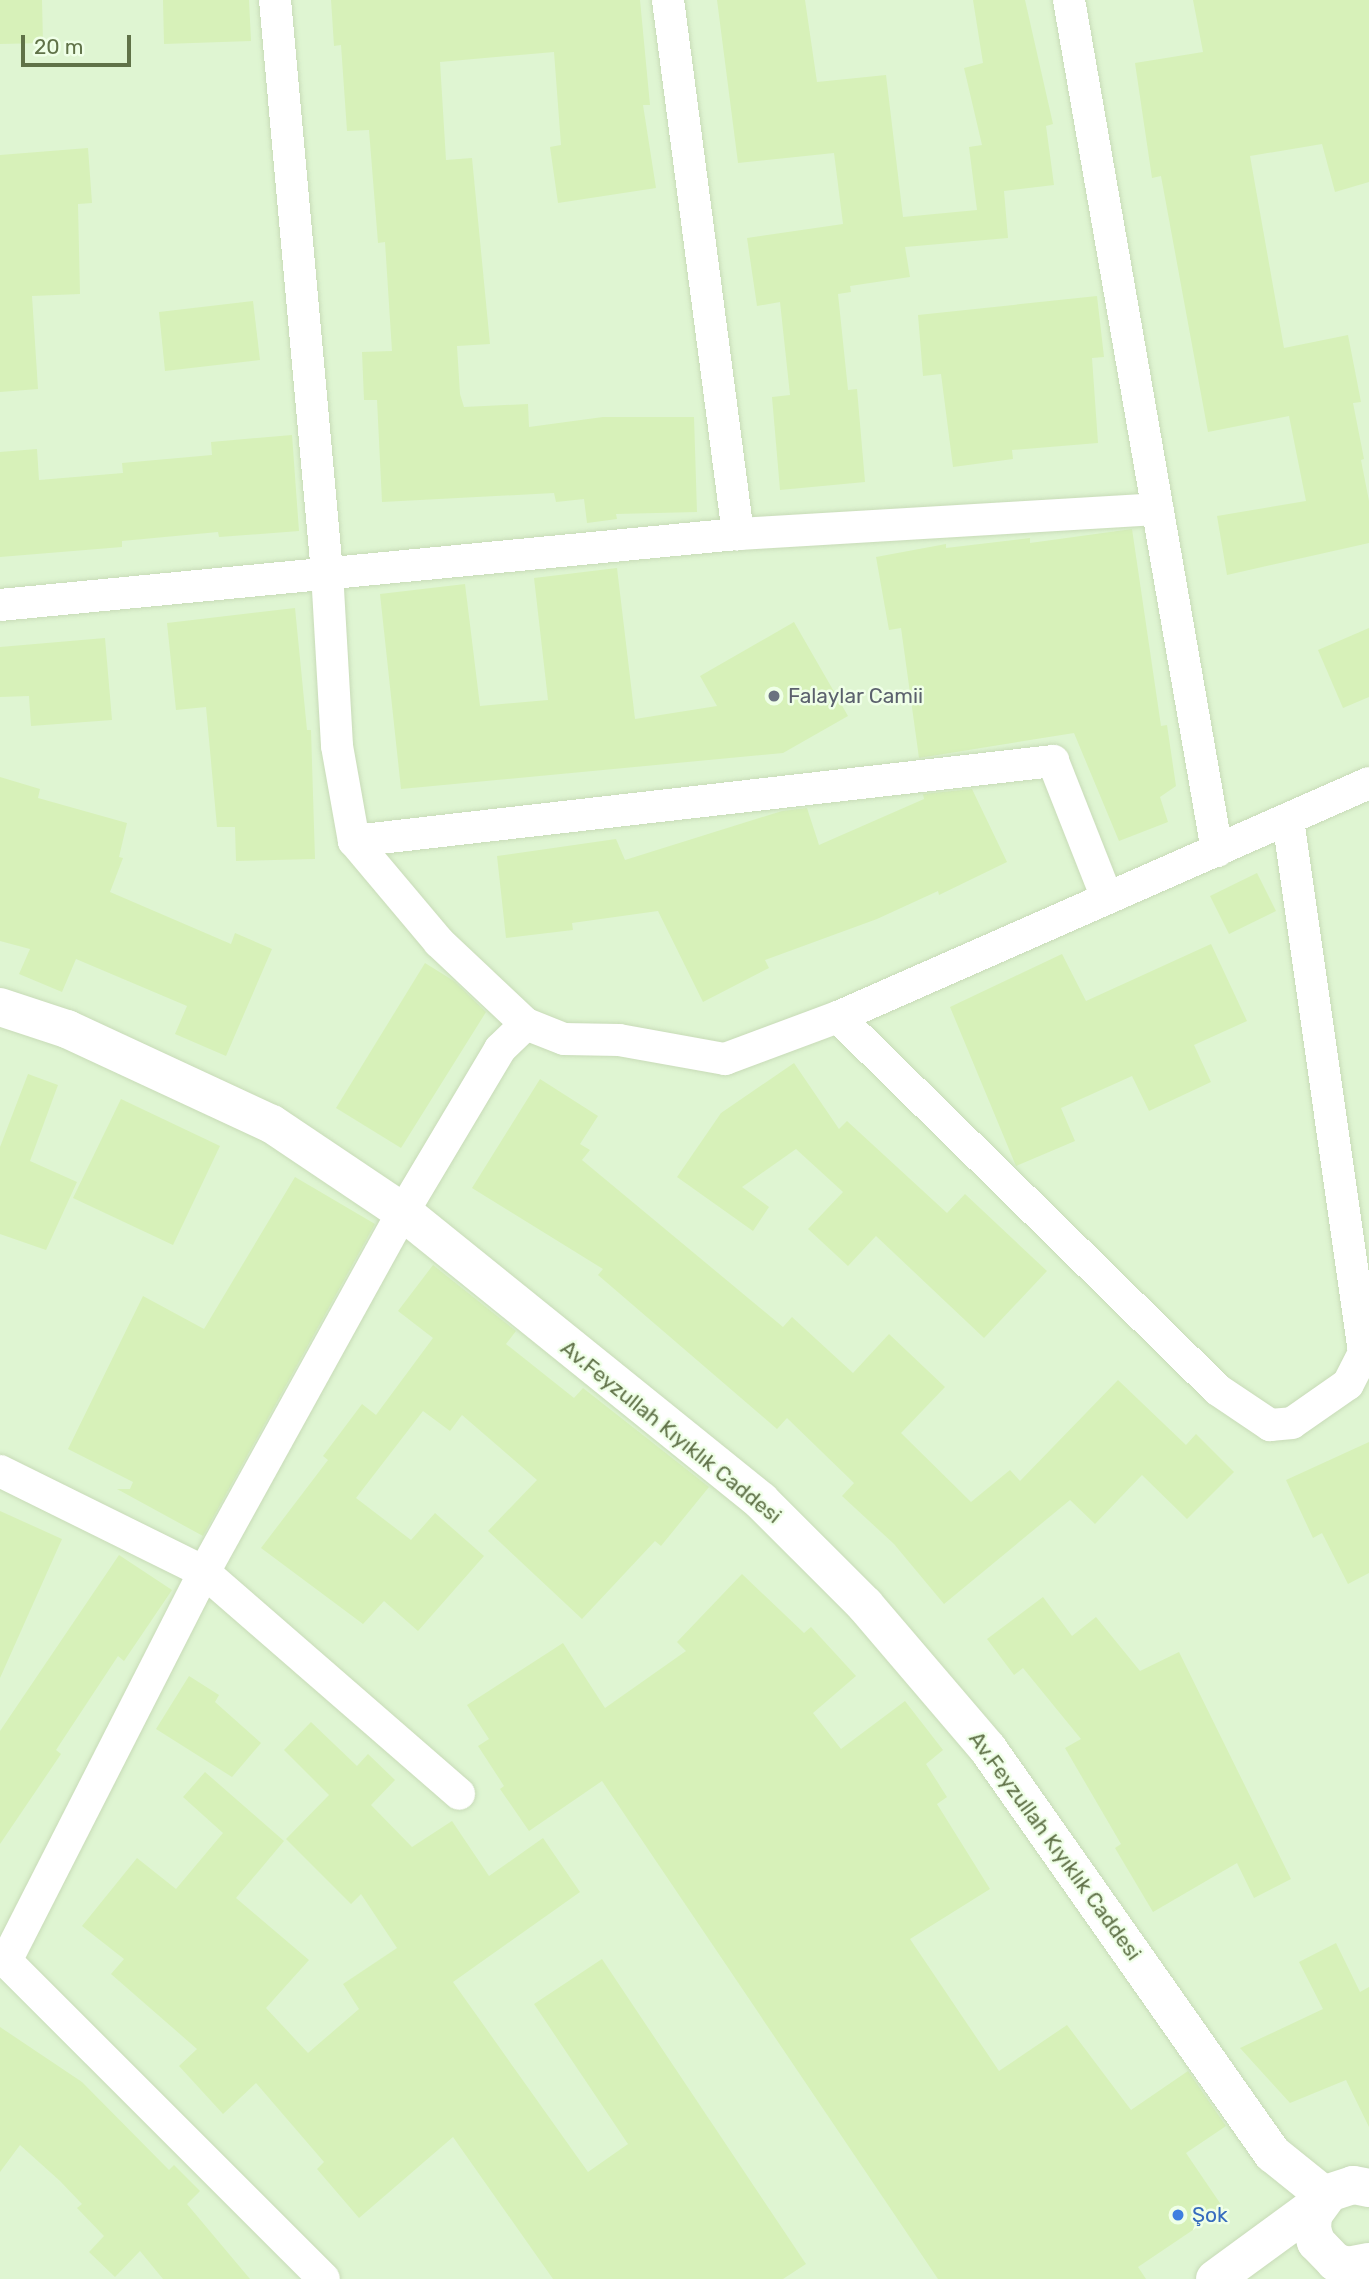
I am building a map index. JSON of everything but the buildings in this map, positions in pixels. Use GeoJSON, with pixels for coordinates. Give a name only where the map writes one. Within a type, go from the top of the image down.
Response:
{"type":"FeatureCollection","features":[{"type":"Feature","properties":{"kind":"street"},"geometry":{"type":"LineString","coordinates":[[275,0],[327,572],[338,746],[355,841],[439,942],[526,1024],[564,1039],[619,1040],[725,1059],[838,1017],[1369,783]]}},
{"type":"Feature","properties":{"kind":"street"},"geometry":{"type":"LineString","coordinates":[[668,0],[738,534]]}},
{"type":"Feature","properties":{"kind":"street"},"geometry":{"type":"LineString","coordinates":[[1069,0],[1217,850]]}},
{"type":"Feature","properties":{"kind":"street"},"geometry":{"type":"LineString","coordinates":[[0,605],[738,534],[1157,509]]}},
{"type":"Feature","properties":{"kind":"street"},"geometry":{"type":"LineString","coordinates":[[355,841],[1053,761],[1107,898]]}},
{"type":"Feature","properties":{"kind":"street"},"geometry":{"type":"LineString","coordinates":[[838,1017],[1219,1390],[1270,1426],[1292,1423],[1331,1399],[1348,1384],[1367,1354],[1288,819]]}},
{"type":"Feature","properties":{"kind":"street","name":"Av.Feyzullah Kıyıklık Caddesi"},"geometry":{"type":"LineString","coordinates":[[0,1007],[67,1029],[272,1124],[403,1212],[761,1501],[865,1605],[988,1749],[1273,2154],[1322,2199]]}},
{"type":"Feature","properties":{"kind":"street"},"geometry":{"type":"LineString","coordinates":[[324,2279],[180,2139],[4,1957],[204,1572],[403,1212],[500,1049],[526,1024]]}},
{"type":"Feature","properties":{"kind":"street"},"geometry":{"type":"LineString","coordinates":[[0,1471],[204,1572],[459,1794]]}},
{"type":"Feature","properties":{"kind":"street"},"geometry":{"type":"LineString","coordinates":[[1215,2279],[1340,2187],[1368,2187]]}},
{"type":"Feature","properties":{"kind":"street"},"geometry":{"type":"LineString","coordinates":[[1322,2199],[1313,2215],[1316,2242],[1324,2254],[1347,2269]]}},
{"type":"Feature","properties":{"kind":"shaded area"},"geometry":{"type":"Polygon","coordinates":[[[0,0],[1369,0],[1369,2279],[0,2279],[0,0]]]}},
{"type":"Feature","properties":{"kind":"place","name":"Falaylar Camii"},"geometry":{"type":"Point","coordinates":[774,696]}},
{"type":"Feature","properties":{"kind":"place","name":"Şok"},"geometry":{"type":"Point","coordinates":[1178,2215]}}]}
